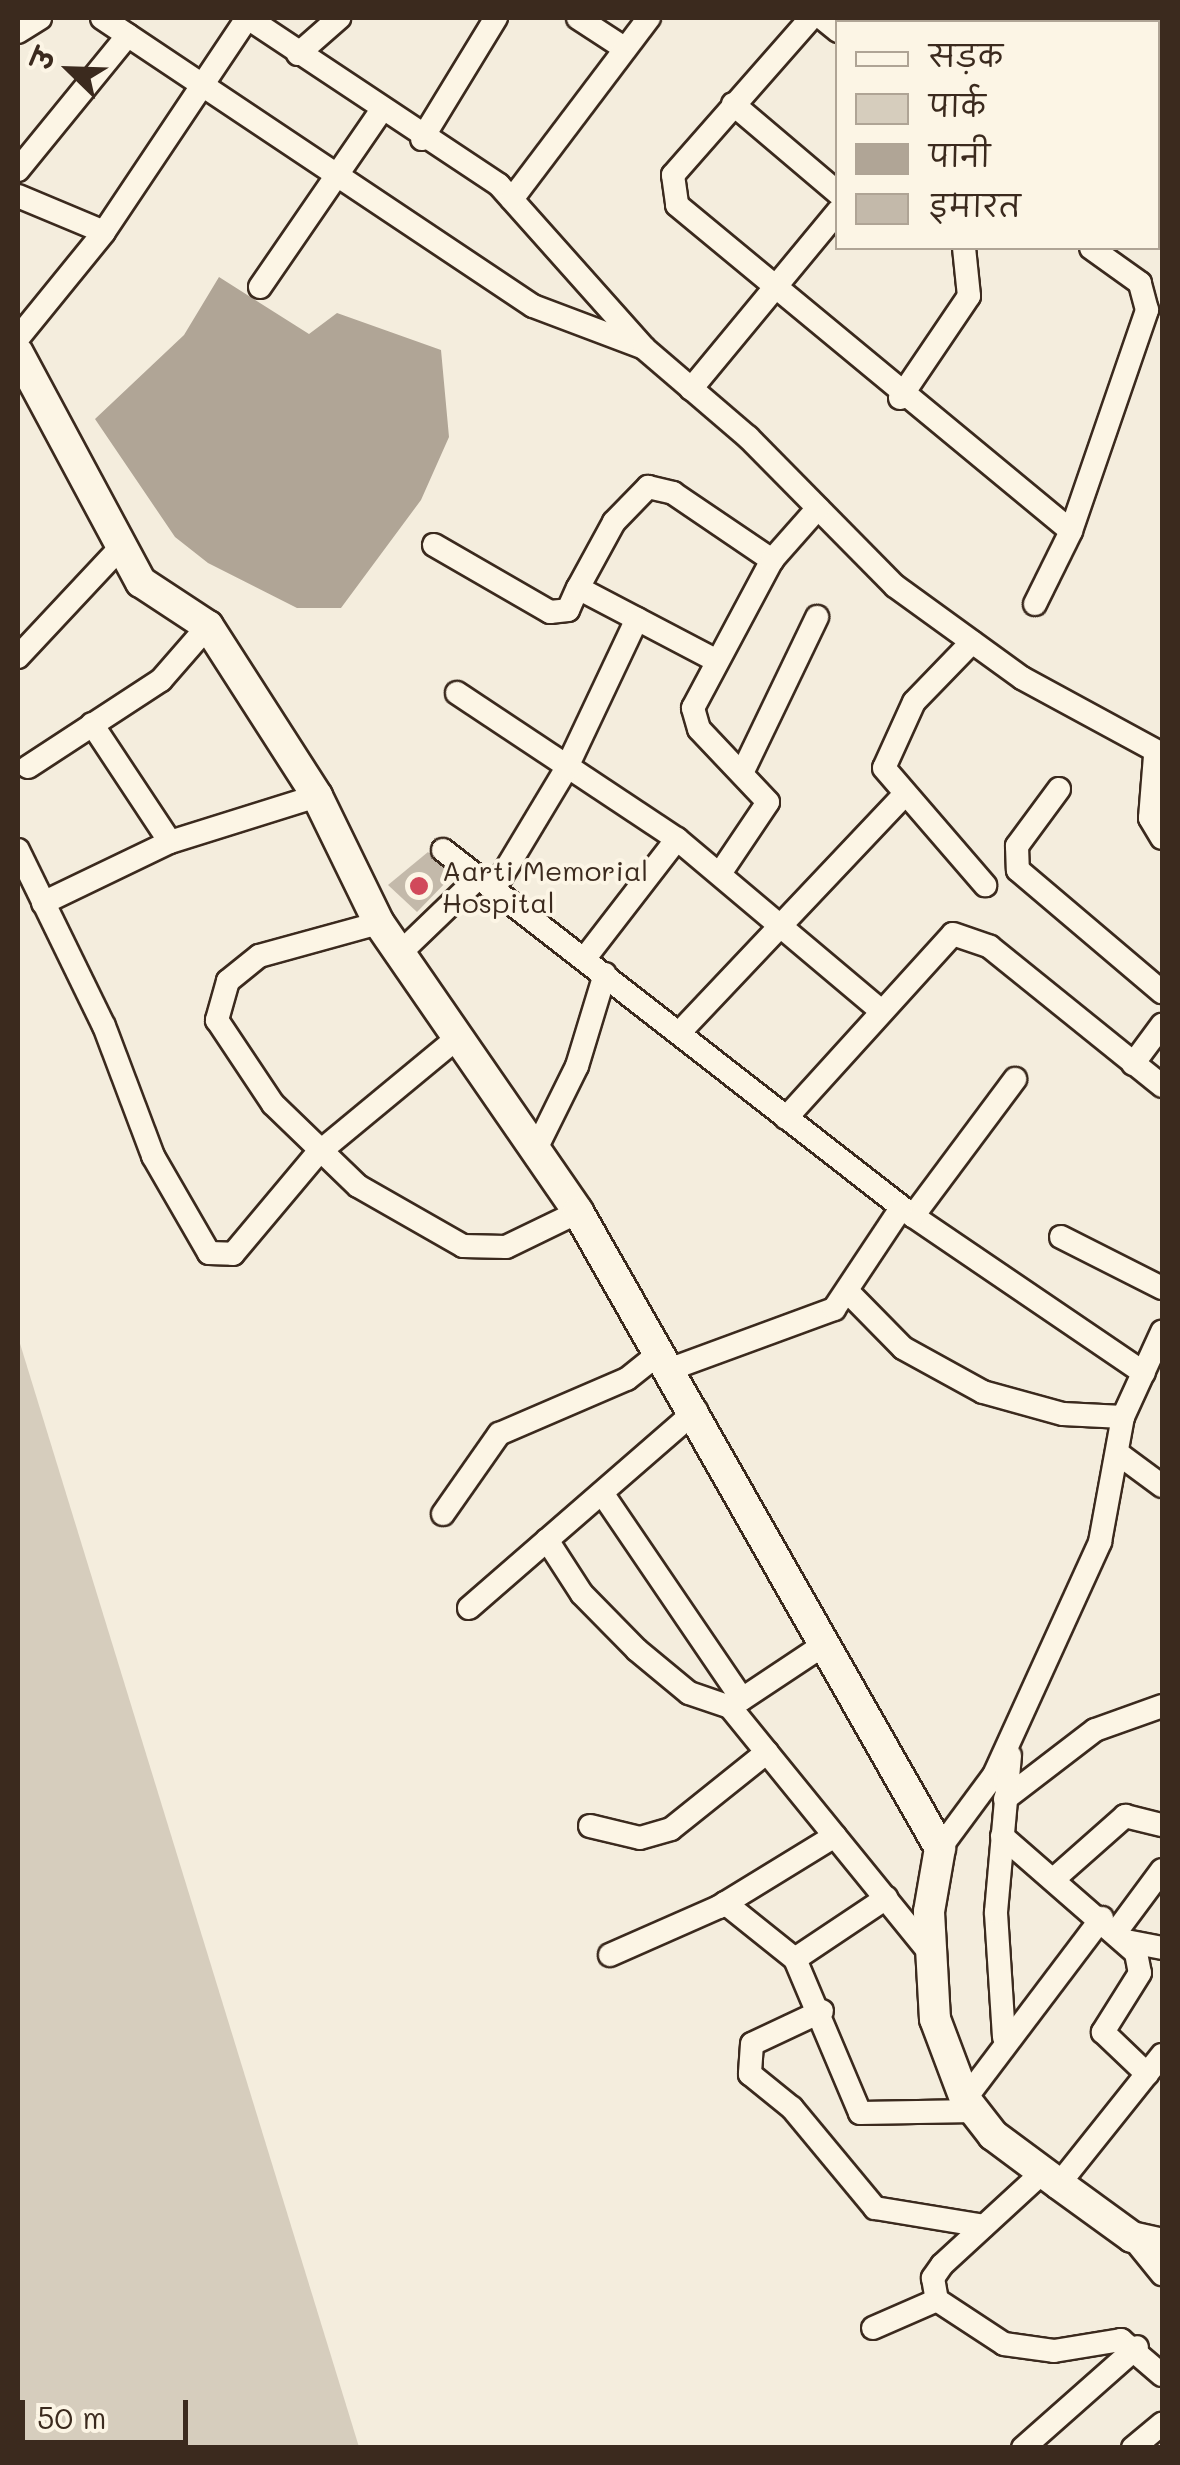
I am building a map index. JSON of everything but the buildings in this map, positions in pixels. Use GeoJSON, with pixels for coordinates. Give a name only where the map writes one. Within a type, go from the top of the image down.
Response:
{"type":"FeatureCollection","features":[{"type":"Feature","properties":{"kind":"street"},"geometry":{"type":"LineString","coordinates":[[18,32],[40,18]]}},
{"type":"Feature","properties":{"kind":"street"},"geometry":{"type":"LineString","coordinates":[[102,18],[561,323],[644,348]]}},
{"type":"Feature","properties":{"kind":"street"},"geometry":{"type":"LineString","coordinates":[[18,338],[104,232],[248,18],[512,199],[644,348],[818,508],[895,586],[972,642],[1159,755],[1150,818],[1162,838]]}},
{"type":"Feature","properties":{"kind":"street"},"geometry":{"type":"LineString","coordinates":[[298,54],[339,18]]}},
{"type":"Feature","properties":{"kind":"street"},"geometry":{"type":"LineString","coordinates":[[422,140],[496,18]]}},
{"type":"Feature","properties":{"kind":"street"},"geometry":{"type":"LineString","coordinates":[[578,18],[624,48]]}},
{"type":"Feature","properties":{"kind":"street"},"geometry":{"type":"LineString","coordinates":[[512,199],[649,18]]}},
{"type":"Feature","properties":{"kind":"street"},"geometry":{"type":"LineString","coordinates":[[810,18],[732,104],[671,189],[677,205],[900,398],[1071,531]]}},
{"type":"Feature","properties":{"kind":"street"},"geometry":{"type":"LineString","coordinates":[[18,170],[128,36]]}},
{"type":"Feature","properties":{"kind":"street"},"geometry":{"type":"LineString","coordinates":[[732,104],[835,190]]}},
{"type":"Feature","properties":{"kind":"street"},"geometry":{"type":"LineString","coordinates":[[260,287],[381,111]]}},
{"type":"Feature","properties":{"kind":"street"},"geometry":{"type":"LineString","coordinates":[[18,196],[104,232]]}},
{"type":"Feature","properties":{"kind":"street"},"geometry":{"type":"LineString","coordinates":[[690,390],[835,215]]}},
{"type":"Feature","properties":{"kind":"street"},"geometry":{"type":"LineString","coordinates":[[900,398],[969,296],[964,250]]}},
{"type":"Feature","properties":{"kind":"street"},"geometry":{"type":"LineString","coordinates":[[1036,604],[1071,531],[1147,310],[1140,283],[1100,250]]}},
{"type":"Feature","properties":{"kind":"street"},"geometry":{"type":"LineString","coordinates":[[18,353],[142,582],[208,626],[317,796],[379,924],[578,1212],[696,1411],[940,1848]]}},
{"type":"Feature","properties":{"kind":"street"},"geometry":{"type":"LineString","coordinates":[[434,545],[550,612],[568,610],[626,506],[648,487],[673,493],[772,560]]}},
{"type":"Feature","properties":{"kind":"street"},"geometry":{"type":"LineString","coordinates":[[721,872],[769,812],[743,770],[693,720],[715,660],[772,560],[818,508]]}},
{"type":"Feature","properties":{"kind":"street"},"geometry":{"type":"LineString","coordinates":[[22,643],[121,548]]}},
{"type":"Feature","properties":{"kind":"street"},"geometry":{"type":"LineString","coordinates":[[578,588],[715,660]]}},
{"type":"Feature","properties":{"kind":"street"},"geometry":{"type":"LineString","coordinates":[[743,770],[817,618]]}},
{"type":"Feature","properties":{"kind":"street"},"geometry":{"type":"LineString","coordinates":[[399,954],[487,883],[566,769],[636,619]]}},
{"type":"Feature","properties":{"kind":"street"},"geometry":{"type":"LineString","coordinates":[[28,767],[162,680],[208,626]]}},
{"type":"Feature","properties":{"kind":"street"},"geometry":{"type":"LineString","coordinates":[[972,642],[888,746],[884,768],[903,796],[985,885]]}},
{"type":"Feature","properties":{"kind":"street"},"geometry":{"type":"LineString","coordinates":[[457,692],[721,872],[774,926],[879,1009]]}},
{"type":"Feature","properties":{"kind":"street"},"geometry":{"type":"LineString","coordinates":[[92,724],[170,842]]}},
{"type":"Feature","properties":{"kind":"street"},"geometry":{"type":"LineString","coordinates":[[1059,789],[1018,846],[1018,870],[1162,992]]}},
{"type":"Feature","properties":{"kind":"street"},"geometry":{"type":"LineString","coordinates":[[43,903],[170,842],[317,796]]}},
{"type":"Feature","properties":{"kind":"street"},"geometry":{"type":"LineString","coordinates":[[680,1032],[774,926],[903,796]]}},
{"type":"Feature","properties":{"kind":"street"},"geometry":{"type":"LineString","coordinates":[[585,958],[677,839]]}},
{"type":"Feature","properties":{"kind":"street"},"geometry":{"type":"LineString","coordinates":[[18,850],[153,1156],[209,1254],[233,1254],[317,1154],[457,1038]]}},
{"type":"Feature","properties":{"kind":"street"},"geometry":{"type":"LineString","coordinates":[[442,850],[907,1212],[1144,1373]]}},
{"type":"Feature","properties":{"kind":"street"},"geometry":{"type":"LineString","coordinates":[[379,924],[259,956],[216,1002],[217,1020],[317,1154],[434,1232],[485,1252],[578,1212]]}},
{"type":"Feature","properties":{"kind":"street"},"geometry":{"type":"LineString","coordinates":[[786,1118],[940,942],[966,935],[1162,1086]]}},
{"type":"Feature","properties":{"kind":"street"},"geometry":{"type":"LineString","coordinates":[[535,1151],[577,1066],[605,974]]}},
{"type":"Feature","properties":{"kind":"street"},"geometry":{"type":"LineString","coordinates":[[1133,1064],[1162,1025]]}},
{"type":"Feature","properties":{"kind":"street"},"geometry":{"type":"LineString","coordinates":[[443,1514],[499,1434],[666,1360],[851,1294],[907,1212],[1015,1079]]}},
{"type":"Feature","properties":{"kind":"street"},"geometry":{"type":"LineString","coordinates":[[1061,1237],[1162,1288]]}},
{"type":"Feature","properties":{"kind":"street"},"geometry":{"type":"LineString","coordinates":[[851,1294],[912,1354],[983,1392],[1063,1414],[1123,1417]]}},
{"type":"Feature","properties":{"kind":"street"},"geometry":{"type":"LineString","coordinates":[[1160,1344],[1123,1417],[1120,1455],[1100,1542],[1013,1732],[940,1848],[932,1954],[935,2019],[970,2105],[1051,2178],[1152,2236],[1162,2274]]}},
{"type":"Feature","properties":{"kind":"street"},"geometry":{"type":"LineString","coordinates":[[469,1608],[696,1411]]}},
{"type":"Feature","properties":{"kind":"street"},"geometry":{"type":"LineString","coordinates":[[1120,1455],[1162,1486]]}},
{"type":"Feature","properties":{"kind":"street"},"geometry":{"type":"LineString","coordinates":[[602,1493],[766,1752],[932,1954]]}},
{"type":"Feature","properties":{"kind":"street"},"geometry":{"type":"LineString","coordinates":[[548,1540],[582,1594],[637,1650],[689,1693],[736,1703],[825,1644]]}},
{"type":"Feature","properties":{"kind":"street"},"geometry":{"type":"LineString","coordinates":[[1004,1799],[1095,1730],[1162,1706]]}},
{"type":"Feature","properties":{"kind":"street"},"geometry":{"type":"LineString","coordinates":[[1004,2037],[996,1938],[1004,1799],[1013,1732]]}},
{"type":"Feature","properties":{"kind":"street"},"geometry":{"type":"LineString","coordinates":[[590,1826],[640,1838],[670,1828],[766,1752]]}},
{"type":"Feature","properties":{"kind":"street"},"geometry":{"type":"LineString","coordinates":[[1056,1878],[1125,1816],[1162,1825]]}},
{"type":"Feature","properties":{"kind":"street"},"geometry":{"type":"LineString","coordinates":[[610,1955],[725,1903],[835,1836]]}},
{"type":"Feature","properties":{"kind":"street"},"geometry":{"type":"LineString","coordinates":[[1002,1836],[1114,1930],[1140,1973],[1103,2032],[1147,2074]]}},
{"type":"Feature","properties":{"kind":"street"},"geometry":{"type":"LineString","coordinates":[[970,2105],[1004,2037],[1114,1930],[1162,1870]]}},
{"type":"Feature","properties":{"kind":"street"},"geometry":{"type":"LineString","coordinates":[[795,1960],[886,1898]]}},
{"type":"Feature","properties":{"kind":"street"},"geometry":{"type":"LineString","coordinates":[[725,1903],[795,1960],[822,2011],[860,2114],[970,2105]]}},
{"type":"Feature","properties":{"kind":"street"},"geometry":{"type":"LineString","coordinates":[[1114,1930],[1162,1948]]}},
{"type":"Feature","properties":{"kind":"street"},"geometry":{"type":"LineString","coordinates":[[822,2011],[752,2044],[750,2074],[811,2128],[874,2208],[984,2226]]}},
{"type":"Feature","properties":{"kind":"street"},"geometry":{"type":"LineString","coordinates":[[1162,2055],[1051,2178],[984,2226],[932,2278],[936,2300],[1004,2344],[1054,2350],[1107,2338],[1137,2346],[1162,2375]]}},
{"type":"Feature","properties":{"kind":"street"},"geometry":{"type":"LineString","coordinates":[[873,2328],[936,2300]]}},
{"type":"Feature","properties":{"kind":"street"},"geometry":{"type":"LineString","coordinates":[[1023,2448],[1137,2346]]}},
{"type":"Feature","properties":{"kind":"street"},"geometry":{"type":"LineString","coordinates":[[1133,2448],[1162,2424]]}},
{"type":"Feature","properties":{"kind":"green space"},"geometry":{"type":"Polygon","coordinates":[[[18,1337],[359,2447],[18,2447],[18,1337]]]}},
{"type":"Feature","properties":{"kind":"water"},"geometry":{"type":"Polygon","coordinates":[[[219,277],[309,334],[337,313],[441,350],[449,437],[421,500],[341,608],[297,608],[208,563],[175,537],[95,419],[184,335],[219,277]]]}},
{"type":"Feature","properties":{"kind":"place","name":"Aarti Memorial Hospital"},"geometry":{"type":"Point","coordinates":[419,886]}}]}
